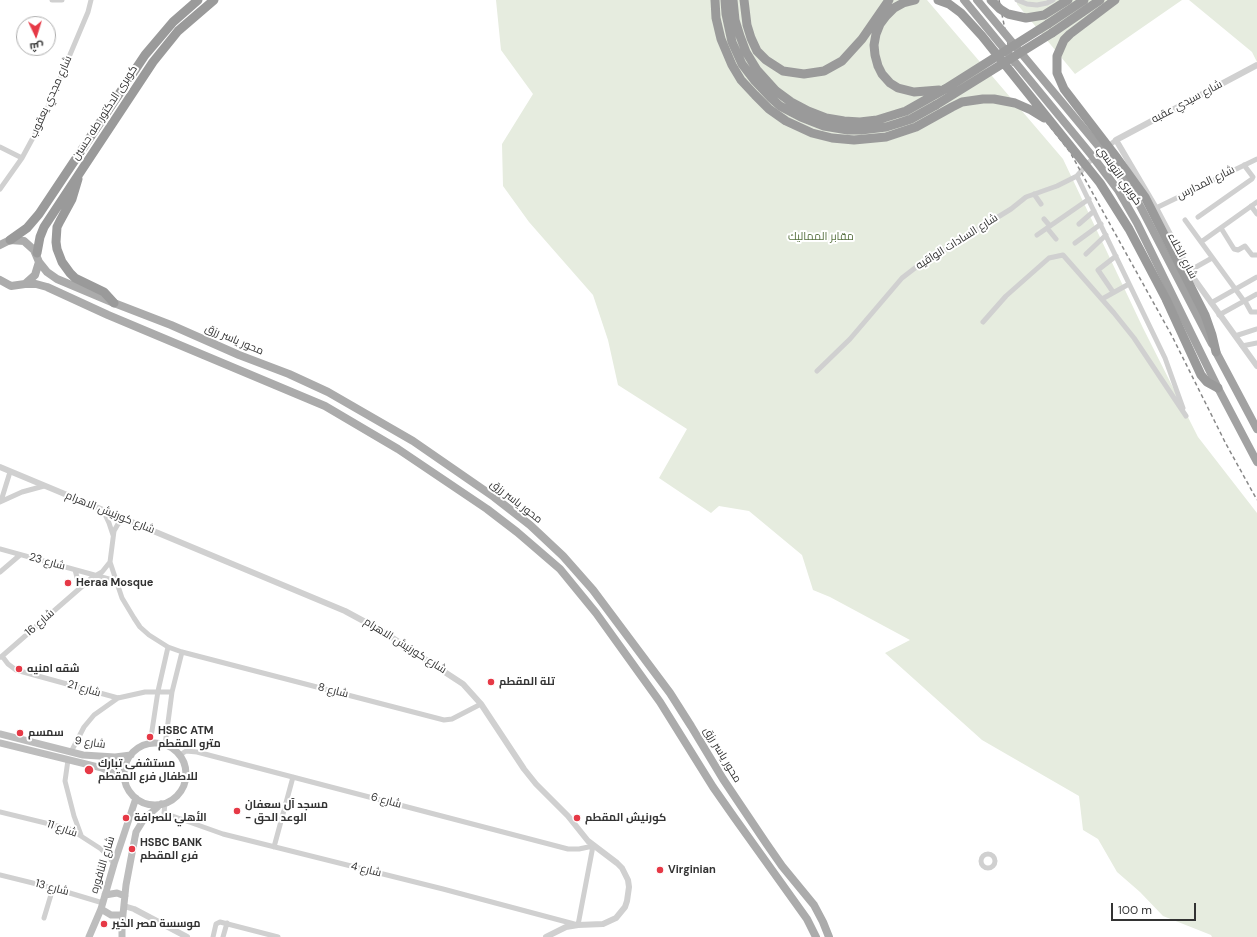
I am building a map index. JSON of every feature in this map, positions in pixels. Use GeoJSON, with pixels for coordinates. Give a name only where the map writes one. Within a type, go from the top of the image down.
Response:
{"type":"FeatureCollection","features":[{"type":"Feature","properties":{"kind":"highway","name":"كوبرى الدكتور طه حسين"},"geometry":{"type":"LineString","coordinates":[[3,243],[27,228],[39,214],[145,55],[173,22],[198,0]]}},
{"type":"Feature","properties":{"kind":"highway","name":"كوبرى الدكتور طه حسين"},"geometry":{"type":"LineString","coordinates":[[38,258],[40,237],[44,228],[157,57],[178,31],[214,0]]}},
{"type":"Feature","properties":{"kind":"highway"},"geometry":{"type":"LineString","coordinates":[[715,0],[716,18],[721,39],[741,80],[769,110],[786,121],[812,133],[843,140],[865,140],[886,137],[916,127],[962,102],[994,98],[1015,103],[1031,110],[1057,130]]}},
{"type":"Feature","properties":{"kind":"highway"},"geometry":{"type":"LineString","coordinates":[[725,0],[729,32],[742,64],[771,98],[780,106],[812,122],[836,129],[848,130],[867,130],[886,127],[915,117],[936,105],[1050,28],[1084,0]]}},
{"type":"Feature","properties":{"kind":"highway"},"geometry":{"type":"LineString","coordinates":[[733,0],[735,20],[746,52],[757,70],[776,91],[791,102],[826,118],[860,122],[877,120],[906,111],[1100,0]]}},
{"type":"Feature","properties":{"kind":"highway"},"geometry":{"type":"LineString","coordinates":[[744,0],[746,25],[757,51],[766,60],[783,71],[804,74],[824,71],[842,61],[862,39],[889,0]]}},
{"type":"Feature","properties":{"kind":"highway"},"geometry":{"type":"LineString","coordinates":[[915,0],[903,3],[894,8],[880,24],[876,34],[874,56],[882,74],[890,83],[906,91],[920,92],[945,89]]}},
{"type":"Feature","properties":{"kind":"highway"},"geometry":{"type":"LineString","coordinates":[[938,0],[950,4],[962,13],[1100,183],[1121,214],[1166,299],[1201,375],[1207,382],[1218,388]]}},
{"type":"Feature","properties":{"kind":"highway","name":"كوبري التونسي"},"geometry":{"type":"LineString","coordinates":[[964,0],[1093,157],[1118,190],[1137,223],[1218,388],[1257,462]]}},
{"type":"Feature","properties":{"kind":"highway","name":"كوبري التونسي"},"geometry":{"type":"LineString","coordinates":[[977,0],[1100,148],[1126,184],[1140,207],[1257,429]]}},
{"type":"Feature","properties":{"kind":"highway"},"geometry":{"type":"LineString","coordinates":[[991,0],[1000,9],[1008,14],[1026,18],[1044,14],[1068,0]]}},
{"type":"Feature","properties":{"kind":"highway"},"geometry":{"type":"LineString","coordinates":[[1115,0],[1064,40],[1056,56],[1057,73],[1064,89],[1118,158],[1145,197],[1205,315],[1212,334],[1216,352]]}},
{"type":"Feature","properties":{"kind":"highway"},"geometry":{"type":"LineString","coordinates":[[78,175],[72,199],[62,215],[57,227],[57,249],[62,262],[75,278],[104,292],[114,303]]}},
{"type":"Feature","properties":{"kind":"main road","name":"محور ياسر رزق"},"geometry":{"type":"LineString","coordinates":[[3,243],[24,241],[32,246],[46,272],[52,276],[114,303],[171,325],[250,360],[289,374],[328,392],[413,441],[494,497],[530,525],[563,556],[593,590],[670,693],[727,786],[782,866],[814,905],[829,937]]}},
{"type":"Feature","properties":{"kind":"main road"},"geometry":{"type":"LineString","coordinates":[[25,284],[35,275],[38,258]]}},
{"type":"Feature","properties":{"kind":"main road","name":"محور ياسر رزق"},"geometry":{"type":"LineString","coordinates":[[0,280],[11,286],[36,284],[47,287],[108,315],[325,406],[398,449],[487,509],[527,540],[560,569],[596,612],[660,702],[713,787],[807,919],[816,937]]}},
{"type":"Feature","properties":{"kind":"main road","name":"شارع 9"},"geometry":{"type":"LineString","coordinates":[[0,734],[83,755],[115,757],[131,755]]}},
{"type":"Feature","properties":{"kind":"main road","name":"شارع 9"},"geometry":{"type":"LineString","coordinates":[[0,743],[108,770],[125,779]]}},
{"type":"Feature","properties":{"kind":"main road"},"geometry":{"type":"LineString","coordinates":[[122,937],[125,896],[136,832],[144,819],[180,793],[185,783],[186,771],[180,755],[165,744],[150,744],[142,746],[131,755],[126,764],[124,774],[128,788],[136,798],[146,803],[163,804]]}},
{"type":"Feature","properties":{"kind":"main road","name":"شارع النافوره"},"geometry":{"type":"LineString","coordinates":[[88,937],[102,906],[136,798]]}},
{"type":"Feature","properties":{"kind":"main road"},"geometry":{"type":"LineString","coordinates":[[105,895],[117,893],[125,896]]}},
{"type":"Feature","properties":{"kind":"main road"},"geometry":{"type":"LineString","coordinates":[[102,906],[111,915],[123,915]]}},
{"type":"Feature","properties":{"kind":"street"},"geometry":{"type":"LineString","coordinates":[[52,0],[62,0]]}},
{"type":"Feature","properties":{"kind":"street","name":"شارع مجدي يعقوب"},"geometry":{"type":"LineString","coordinates":[[0,190],[22,158],[36,134],[86,18],[91,0]]}},
{"type":"Feature","properties":{"kind":"street"},"geometry":{"type":"LineString","coordinates":[[1017,0],[1027,4],[1037,5],[1053,0]]}},
{"type":"Feature","properties":{"kind":"street","name":"شارع سيدي عقبه"},"geometry":{"type":"LineString","coordinates":[[1116,140],[1257,65]]}},
{"type":"Feature","properties":{"kind":"street","name":"شارع السادات الواقيه"},"geometry":{"type":"LineString","coordinates":[[817,371],[842,346],[902,278],[915,268],[1011,209],[1022,199],[1057,186],[1077,176],[1089,162],[1116,140]]}},
{"type":"Feature","properties":{"kind":"street","name":"شارع الخلاء"},"geometry":{"type":"LineString","coordinates":[[1116,140],[1156,208],[1189,271],[1219,315],[1257,366]]}},
{"type":"Feature","properties":{"kind":"street"},"geometry":{"type":"LineString","coordinates":[[0,147],[22,158]]}},
{"type":"Feature","properties":{"kind":"street","name":"شارع المدارس"},"geometry":{"type":"LineString","coordinates":[[1156,208],[1257,159]]}},
{"type":"Feature","properties":{"kind":"street"},"geometry":{"type":"LineString","coordinates":[[1198,217],[1252,180],[1253,177],[1244,165]]}},
{"type":"Feature","properties":{"kind":"street"},"geometry":{"type":"LineString","coordinates":[[982,322],[1006,296],[1049,258],[1061,255],[1065,256],[1134,338],[1186,416],[1165,358],[1077,176]]}},
{"type":"Feature","properties":{"kind":"street"},"geometry":{"type":"LineString","coordinates":[[1034,194],[1041,204]]}},
{"type":"Feature","properties":{"kind":"street"},"geometry":{"type":"LineString","coordinates":[[1037,235],[1089,199]]}},
{"type":"Feature","properties":{"kind":"street"},"geometry":{"type":"LineString","coordinates":[[1201,242],[1257,202]]}},
{"type":"Feature","properties":{"kind":"street"},"geometry":{"type":"LineString","coordinates":[[1251,206],[1257,214]]}},
{"type":"Feature","properties":{"kind":"street"},"geometry":{"type":"LineString","coordinates":[[1079,224],[1094,211]]}},
{"type":"Feature","properties":{"kind":"street"},"geometry":{"type":"LineString","coordinates":[[1044,219],[1056,239]]}},
{"type":"Feature","properties":{"kind":"street","name":"شارع الخلاء"},"geometry":{"type":"LineString","coordinates":[[1184,220],[1236,289],[1251,312],[1257,312]]}},
{"type":"Feature","properties":{"kind":"street"},"geometry":{"type":"LineString","coordinates":[[1076,243],[1101,224]]}},
{"type":"Feature","properties":{"kind":"street"},"geometry":{"type":"LineString","coordinates":[[1221,228],[1234,249],[1238,250],[1245,246],[1252,255],[1257,255]]}},
{"type":"Feature","properties":{"kind":"street"},"geometry":{"type":"LineString","coordinates":[[1086,254],[1106,235]]}},
{"type":"Feature","properties":{"kind":"street"},"geometry":{"type":"LineString","coordinates":[[1113,292],[1098,270],[1116,256]]}},
{"type":"Feature","properties":{"kind":"street"},"geometry":{"type":"LineString","coordinates":[[1189,271],[1212,258]]}},
{"type":"Feature","properties":{"kind":"street"},"geometry":{"type":"LineString","coordinates":[[1211,303],[1257,277]]}},
{"type":"Feature","properties":{"kind":"street"},"geometry":{"type":"LineString","coordinates":[[1102,299],[1129,284]]}},
{"type":"Feature","properties":{"kind":"street"},"geometry":{"type":"LineString","coordinates":[[1219,315],[1257,294]]}},
{"type":"Feature","properties":{"kind":"street"},"geometry":{"type":"LineString","coordinates":[[1235,336],[1257,329]]}},
{"type":"Feature","properties":{"kind":"street"},"geometry":{"type":"LineString","coordinates":[[1242,346],[1257,343]]}},
{"type":"Feature","properties":{"kind":"street","name":"شارع كورنيش الاهرام"},"geometry":{"type":"LineString","coordinates":[[0,467],[345,611],[370,624],[456,678],[470,690],[542,791],[568,816],[593,846],[622,868],[628,880],[629,894],[625,907],[610,921],[596,925],[578,925],[561,929],[546,937]]}},
{"type":"Feature","properties":{"kind":"street"},"geometry":{"type":"LineString","coordinates":[[1,501],[10,472]]}},
{"type":"Feature","properties":{"kind":"street"},"geometry":{"type":"LineString","coordinates":[[1,501],[22,492],[44,486]]}},
{"type":"Feature","properties":{"kind":"street"},"geometry":{"type":"LineString","coordinates":[[103,510],[113,536]]}},
{"type":"Feature","properties":{"kind":"street"},"geometry":{"type":"LineString","coordinates":[[125,519],[116,527],[113,536],[110,562],[116,581],[128,608],[140,627],[149,635],[168,647],[182,652],[172,692],[165,744]]}},
{"type":"Feature","properties":{"kind":"street","name":"شارع 23"},"geometry":{"type":"LineString","coordinates":[[0,549],[116,581]]}},
{"type":"Feature","properties":{"kind":"street"},"geometry":{"type":"LineString","coordinates":[[0,572],[20,555]]}},
{"type":"Feature","properties":{"kind":"street"},"geometry":{"type":"LineString","coordinates":[[94,576],[102,572],[110,562]]}},
{"type":"Feature","properties":{"kind":"street"},"geometry":{"type":"LineString","coordinates":[[75,570],[80,588]]}},
{"type":"Feature","properties":{"kind":"street","name":"شارع 16"},"geometry":{"type":"LineString","coordinates":[[1,657],[94,576]]}},
{"type":"Feature","properties":{"kind":"street"},"geometry":{"type":"LineString","coordinates":[[150,744],[158,691],[168,647]]}},
{"type":"Feature","properties":{"kind":"street","name":"شارع 8"},"geometry":{"type":"LineString","coordinates":[[182,652],[444,720],[452,719],[481,704]]}},
{"type":"Feature","properties":{"kind":"street","name":"شارع 21"},"geometry":{"type":"LineString","coordinates":[[1,657],[16,670],[118,698],[140,693],[158,691],[172,692]]}},
{"type":"Feature","properties":{"kind":"street"},"geometry":{"type":"LineString","coordinates":[[71,752],[84,727],[94,715],[118,698]]}},
{"type":"Feature","properties":{"kind":"street","name":"شارع 6"},"geometry":{"type":"LineString","coordinates":[[180,755],[186,751],[197,752],[568,848],[579,849],[593,846]]}},
{"type":"Feature","properties":{"kind":"street"},"geometry":{"type":"LineString","coordinates":[[68,760],[65,781],[74,816],[81,835]]}},
{"type":"Feature","properties":{"kind":"street"},"geometry":{"type":"LineString","coordinates":[[274,846],[293,777]]}},
{"type":"Feature","properties":{"kind":"street","name":"شارع 4"},"geometry":{"type":"LineString","coordinates":[[163,804],[164,813],[222,834],[274,846],[578,925]]}},
{"type":"Feature","properties":{"kind":"street","name":"شارع 11"},"geometry":{"type":"LineString","coordinates":[[0,812],[63,827],[81,835],[106,853],[114,864]]}},
{"type":"Feature","properties":{"kind":"street"},"geometry":{"type":"LineString","coordinates":[[578,925],[593,846]]}},
{"type":"Feature","properties":{"kind":"street","name":"شارع 13"},"geometry":{"type":"LineString","coordinates":[[0,875],[52,888],[102,906]]}},
{"type":"Feature","properties":{"kind":"street"},"geometry":{"type":"LineString","coordinates":[[44,918],[52,888]]}},
{"type":"Feature","properties":{"kind":"street"},"geometry":{"type":"LineString","coordinates":[[124,906],[134,909],[187,937]]}},
{"type":"Feature","properties":{"kind":"street"},"geometry":{"type":"LineString","coordinates":[[213,937],[218,922],[278,937]]}},
{"type":"Feature","properties":{"kind":"street"},"geometry":{"type":"LineString","coordinates":[[223,937],[227,924]]}},
{"type":"Feature","properties":{"kind":"green space","name":"مقابر المماليك"},"geometry":{"type":"Polygon","coordinates":[[[496,0],[927,0],[1063,159],[1143,328],[1198,437],[1257,513],[1257,937],[1212,937],[1211,935],[1163,916],[1140,892],[1117,872],[1098,839],[1083,830],[1079,796],[982,740],[885,653],[910,640],[830,597],[813,590],[802,555],[749,511],[719,506],[711,513],[659,478],[687,429],[618,385],[608,340],[593,295],[529,222],[503,186],[502,144],[533,94],[501,50],[496,0]]]}},
{"type":"Feature","properties":{"kind":"green space"},"geometry":{"type":"Polygon","coordinates":[[[1017,0],[1182,0],[1075,74],[1017,4],[1017,0]]]}},
{"type":"Feature","properties":{"kind":"green space"},"geometry":{"type":"Polygon","coordinates":[[[1189,0],[1257,0],[1257,62],[1252,52],[1189,0]]]}},
{"type":"Feature","properties":{"kind":"railway"},"geometry":{"type":"LineString","coordinates":[[999,0],[1016,83],[1070,152],[1172,336],[1226,444],[1257,500]]}},
{"type":"Feature","properties":{"kind":"place","name":"Heraa Mosque"},"geometry":{"type":"Point","coordinates":[68,583]}},
{"type":"Feature","properties":{"kind":"place","name":"شقه امنيه"},"geometry":{"type":"Point","coordinates":[19,669]}},
{"type":"Feature","properties":{"kind":"place","name":"تلة المقطم"},"geometry":{"type":"Point","coordinates":[491,682]}},
{"type":"Feature","properties":{"kind":"place","name":"سمسم"},"geometry":{"type":"Point","coordinates":[20,733]}},
{"type":"Feature","properties":{"kind":"place","name":"HSBC ATM مترو المقطم"},"geometry":{"type":"Point","coordinates":[150,737]}},
{"type":"Feature","properties":{"kind":"place","name":"مستشفى تبارك للاطفال فرع المقطم"},"geometry":{"type":"Point","coordinates":[89,770]}},
{"type":"Feature","properties":{"kind":"place","name":"مسجد آل سعفان - الوعد الحق"},"geometry":{"type":"Point","coordinates":[237,811]}},
{"type":"Feature","properties":{"kind":"place","name":"الأهلي للصرافة"},"geometry":{"type":"Point","coordinates":[126,818]}},
{"type":"Feature","properties":{"kind":"place","name":"كورنيش المقطم"},"geometry":{"type":"Point","coordinates":[577,818]}},
{"type":"Feature","properties":{"kind":"place","name":"HSBC BANK فرع المقطم"},"geometry":{"type":"Point","coordinates":[132,849]}},
{"type":"Feature","properties":{"kind":"place","name":"Virginian"},"geometry":{"type":"Point","coordinates":[660,870]}},
{"type":"Feature","properties":{"kind":"place","name":"موسسة مصر الخير"},"geometry":{"type":"Point","coordinates":[104,924]}}]}
